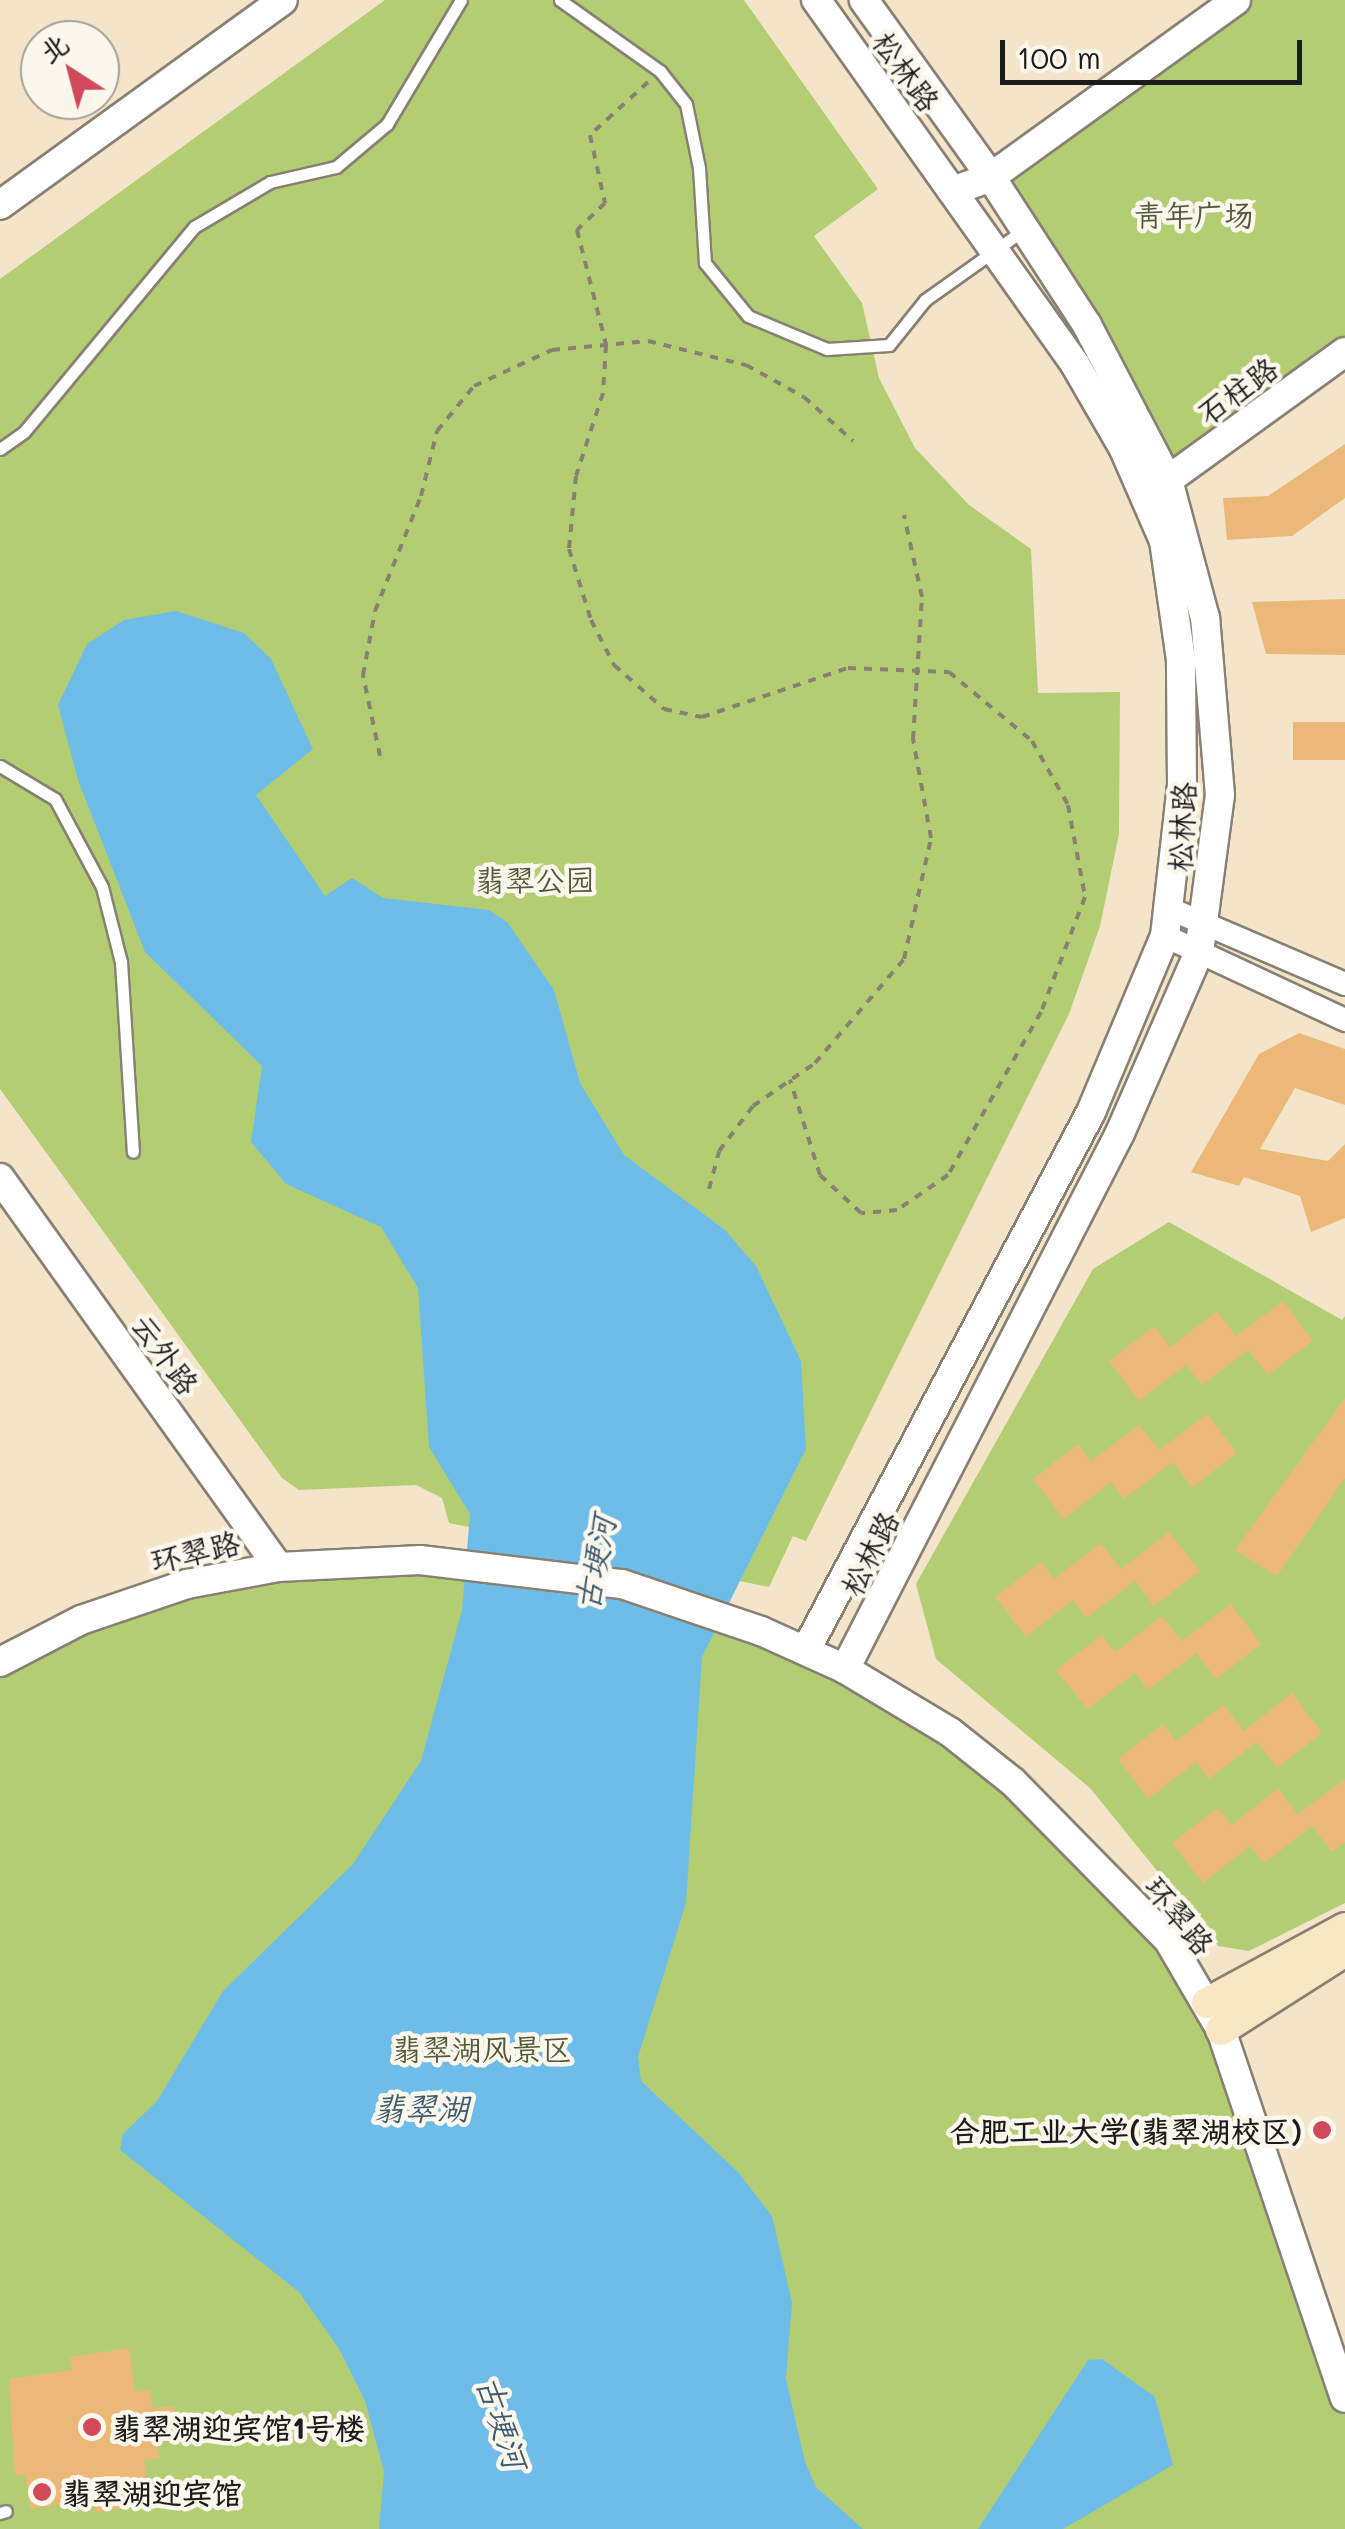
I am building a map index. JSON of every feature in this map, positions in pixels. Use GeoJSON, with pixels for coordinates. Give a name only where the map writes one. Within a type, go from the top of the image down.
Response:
{"type":"FeatureCollection","features":[{"type":"Feature","properties":{"kind":"main road"},"geometry":{"type":"LineString","coordinates":[[1214,2016],[1345,1928]]}},
{"type":"Feature","properties":{"kind":"main road"},"geometry":{"type":"LineString","coordinates":[[1214,2016],[1345,1951]]}},
{"type":"Feature","properties":{"kind":"street"},"geometry":{"type":"LineString","coordinates":[[0,204],[283,0]]}},
{"type":"Feature","properties":{"kind":"street","name":"松林路"},"geometry":{"type":"LineString","coordinates":[[806,1648],[1092,1112],[1167,922],[1182,785],[1181,678],[1164,541],[1124,449],[1075,364],[816,0]]}},
{"type":"Feature","properties":{"kind":"street","name":"松林路"},"geometry":{"type":"LineString","coordinates":[[845,1669],[1120,1133],[1203,938],[1220,795],[1207,638],[1168,480],[1086,326],[1025,229],[864,0]]}},
{"type":"Feature","properties":{"kind":"street"},"geometry":{"type":"LineString","coordinates":[[953,191],[991,177],[1236,0]]}},
{"type":"Feature","properties":{"kind":"street","name":"石柱路"},"geometry":{"type":"LineString","coordinates":[[1168,480],[1345,352]]}},
{"type":"Feature","properties":{"kind":"street"},"geometry":{"type":"LineString","coordinates":[[1167,922],[1203,938],[1345,984]]}},
{"type":"Feature","properties":{"kind":"street"},"geometry":{"type":"LineString","coordinates":[[1203,938],[1345,1020]]}},
{"type":"Feature","properties":{"kind":"street","name":"云外路"},"geometry":{"type":"LineString","coordinates":[[0,1178],[278,1567]]}},
{"type":"Feature","properties":{"kind":"street","name":"环翠路"},"geometry":{"type":"LineString","coordinates":[[0,1662],[118,1606],[278,1567],[420,1560],[622,1584],[806,1648],[845,1669],[950,1732],[1013,1782],[1169,1942],[1214,2016],[1345,2398]]}},
{"type":"Feature","properties":{"kind":"lane"},"geometry":{"type":"LineString","coordinates":[[0,449],[24,432],[194,227],[270,182],[336,167],[387,124],[461,0]]}},
{"type":"Feature","properties":{"kind":"lane"},"geometry":{"type":"LineString","coordinates":[[560,0],[660,71],[686,104],[699,168],[705,264],[748,316],[826,349],[888,345],[925,300],[1025,229]]}},
{"type":"Feature","properties":{"kind":"lane"},"geometry":{"type":"LineString","coordinates":[[0,766],[55,800],[102,887],[121,962],[133,1152]]}},
{"type":"Feature","properties":{"kind":"path"},"geometry":{"type":"LineString","coordinates":[[660,71],[590,135],[605,202],[577,230],[606,345],[603,393],[576,476],[569,549],[590,620],[614,664],[664,708],[702,717],[848,668],[949,672],[1032,741],[1068,805],[1085,897],[1041,1012],[948,1175],[897,1210],[861,1214],[830,1188],[820,1174],[790,1080]]}},
{"type":"Feature","properties":{"kind":"path"},"geometry":{"type":"LineString","coordinates":[[380,756],[363,675],[375,610],[421,496],[437,432],[474,386],[552,350],[648,341],[746,365],[804,397],[853,441]]}},
{"type":"Feature","properties":{"kind":"path"},"geometry":{"type":"LineString","coordinates":[[709,1189],[718,1151],[753,1106],[815,1063],[904,959],[931,838],[913,739],[914,668],[922,597],[904,515]]}},
{"type":"Feature","properties":{"kind":"green space","name":"翡翠公园"},"geometry":{"type":"Polygon","coordinates":[[[385,0],[744,0],[878,189],[814,236],[862,303],[879,378],[915,448],[969,505],[1031,549],[1038,693],[1120,692],[1119,834],[1100,926],[1069,1014],[806,1541],[793,1536],[769,1587],[449,1523],[442,1498],[416,1485],[299,1490],[282,1478],[0,1089],[0,279],[385,0]]]}},
{"type":"Feature","properties":{"kind":"green space","name":"青年广场"},"geometry":{"type":"Polygon","coordinates":[[[1236,0],[1345,0],[1345,352],[1168,480],[991,177],[1236,0]]]}},
{"type":"Feature","properties":{"kind":"green space"},"geometry":{"type":"Polygon","coordinates":[[[1169,1222],[1342,1320],[1345,1316],[1345,1903],[1249,1951],[1218,1946],[1090,1788],[936,1659],[916,1584],[1093,1269],[1169,1222]]]}},
{"type":"Feature","properties":{"kind":"green space","name":"翡翠湖风景区"},"geometry":{"type":"Polygon","coordinates":[[[420,1560],[761,1631],[1013,1782],[1207,2003],[1345,2398],[1345,2529],[0,2529],[0,1662],[146,1596],[420,1560]]]}},
{"type":"Feature","properties":{"kind":"water","name":"翡翠湖"},"geometry":{"type":"Polygon","coordinates":[[[176,611],[244,633],[271,659],[313,749],[256,795],[325,896],[352,878],[383,898],[489,910],[508,923],[554,990],[580,1083],[624,1155],[725,1230],[756,1266],[801,1361],[806,1449],[702,1657],[686,1903],[638,2057],[641,2081],[738,2172],[772,2216],[792,2302],[786,2379],[805,2462],[816,2487],[863,2529],[379,2529],[384,2472],[365,2401],[339,2349],[299,2292],[120,2150],[123,2134],[157,2101],[223,1991],[353,1864],[421,1761],[462,1610],[470,1514],[429,1447],[418,1288],[381,1227],[286,1184],[251,1142],[262,1066],[145,952],[78,780],[58,705],[87,644],[124,620],[176,611]]]}},
{"type":"Feature","properties":{"kind":"water"},"geometry":{"type":"Polygon","coordinates":[[[1102,2359],[1155,2397],[1173,2465],[1063,2529],[978,2529],[1088,2360],[1102,2359]]]}},
{"type":"Feature","properties":{"kind":"building"},"geometry":{"type":"Polygon","coordinates":[[[1345,444],[1345,498],[1292,536],[1227,540],[1223,498],[1268,496],[1345,444]]]}},
{"type":"Feature","properties":{"kind":"building"},"geometry":{"type":"Polygon","coordinates":[[[1345,599],[1345,655],[1266,654],[1252,602],[1345,599]]]}},
{"type":"Feature","properties":{"kind":"building"},"geometry":{"type":"Polygon","coordinates":[[[1293,722],[1345,722],[1345,760],[1293,760],[1293,722]]]}},
{"type":"Feature","properties":{"kind":"building"},"geometry":{"type":"Polygon","coordinates":[[[1299,1033],[1345,1049],[1345,1105],[1295,1088],[1260,1149],[1328,1161],[1345,1144],[1345,1218],[1311,1232],[1300,1196],[1244,1177],[1239,1186],[1191,1172],[1259,1054],[1299,1033]]]}},
{"type":"Feature","properties":{"kind":"building"},"geometry":{"type":"Polygon","coordinates":[[[1283,1301],[1313,1341],[1268,1375],[1248,1350],[1202,1385],[1186,1365],[1139,1401],[1109,1361],[1154,1326],[1170,1347],[1217,1311],[1236,1336],[1283,1301]]]}},
{"type":"Feature","properties":{"kind":"building"},"geometry":{"type":"Polygon","coordinates":[[[1345,1398],[1345,1478],[1277,1576],[1235,1550],[1345,1398]]]}},
{"type":"Feature","properties":{"kind":"building"},"geometry":{"type":"Polygon","coordinates":[[[1207,1414],[1237,1453],[1192,1488],[1173,1462],[1124,1499],[1111,1482],[1064,1519],[1033,1479],[1078,1444],[1091,1461],[1139,1425],[1159,1450],[1207,1414]]]}},
{"type":"Feature","properties":{"kind":"building"},"geometry":{"type":"Polygon","coordinates":[[[1169,1532],[1200,1571],[1154,1606],[1135,1581],[1086,1618],[1073,1600],[1026,1637],[995,1597],[1041,1562],[1054,1579],[1101,1543],[1121,1569],[1169,1532]]]}},
{"type":"Feature","properties":{"kind":"building"},"geometry":{"type":"Polygon","coordinates":[[[1231,1604],[1261,1644],[1216,1679],[1196,1653],[1148,1690],[1135,1673],[1087,1709],[1056,1670],[1102,1635],[1115,1652],[1162,1616],[1182,1641],[1231,1604]]]}},
{"type":"Feature","properties":{"kind":"building"},"geometry":{"type":"Polygon","coordinates":[[[1292,1693],[1322,1733],[1277,1768],[1257,1742],[1209,1779],[1196,1762],[1148,1799],[1118,1759],[1163,1724],[1176,1741],[1224,1705],[1244,1731],[1292,1693]]]}},
{"type":"Feature","properties":{"kind":"building"},"geometry":{"type":"Polygon","coordinates":[[[1345,1779],[1345,1842],[1332,1852],[1312,1826],[1264,1863],[1250,1846],[1203,1883],[1172,1843],[1218,1808],[1231,1825],[1278,1789],[1298,1814],[1345,1779]]]}},
{"type":"Feature","properties":{"kind":"building","name":"翡翠湖迎宾馆1号楼"},"geometry":{"type":"Polygon","coordinates":[[[129,2348],[135,2392],[150,2390],[152,2408],[173,2406],[178,2439],[157,2442],[159,2458],[144,2460],[150,2504],[96,2512],[94,2499],[30,2509],[25,2474],[15,2476],[9,2379],[72,2370],[70,2357],[129,2348]]]}},
{"type":"Feature","properties":{"kind":"place","name":"合肥工业大学(翡翠湖校区)"},"geometry":{"type":"Point","coordinates":[1322,2130]}},
{"type":"Feature","properties":{"kind":"place","name":"翡翠湖迎宾馆1号楼"},"geometry":{"type":"Point","coordinates":[92,2427]}},
{"type":"Feature","properties":{"kind":"place","name":"翡翠湖迎宾馆"},"geometry":{"type":"Point","coordinates":[42,2492]}},
{"type":"Feature","properties":{"kind":"water label","name":"古埂河"},"geometry":{"type":"Point","coordinates":[594,1563]}},
{"type":"Feature","properties":{"kind":"water label","name":"古埂河"},"geometry":{"type":"Point","coordinates":[503,2422]}}]}
